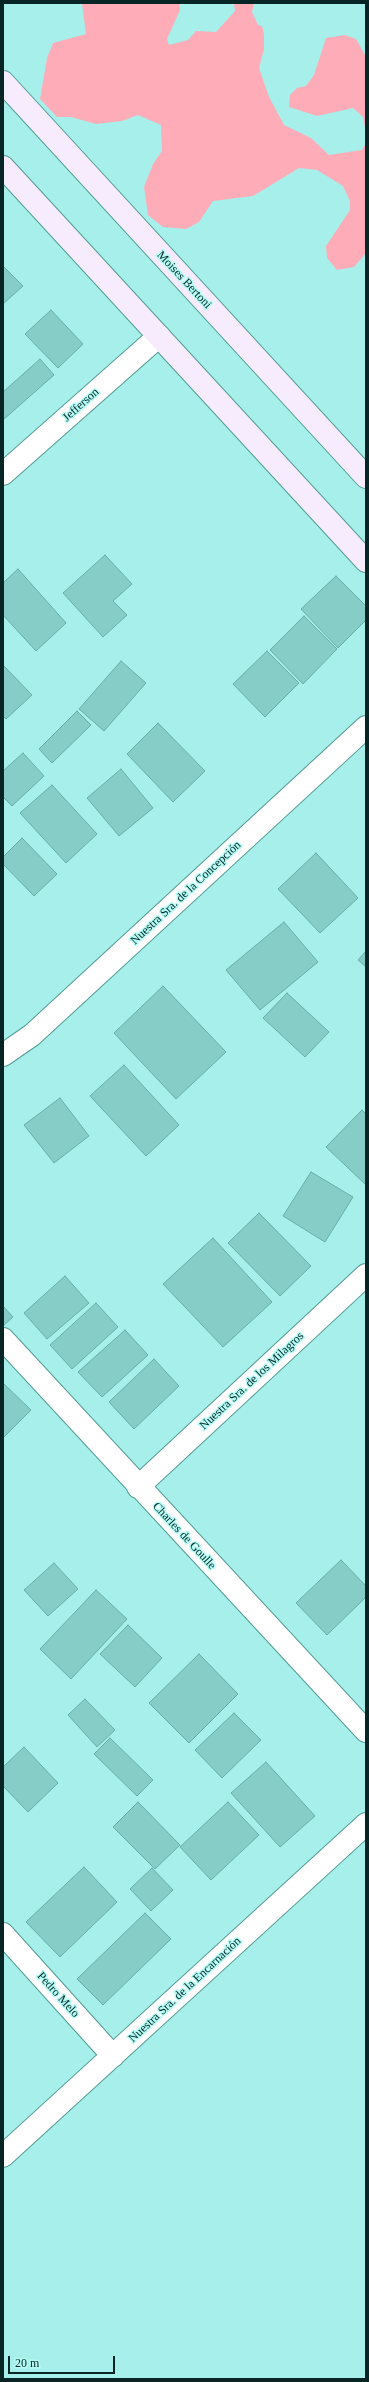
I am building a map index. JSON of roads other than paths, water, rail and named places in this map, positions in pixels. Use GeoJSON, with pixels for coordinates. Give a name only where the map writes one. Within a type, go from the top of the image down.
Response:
{"type":"FeatureCollection","features":[{"type":"Feature","properties":{"kind":"street","name":"Moises Bertoni"},"geometry":{"type":"LineString","coordinates":[[3,82],[366,477]]}},
{"type":"Feature","properties":{"kind":"street"},"geometry":{"type":"LineString","coordinates":[[3,167],[366,561]]}},
{"type":"Feature","properties":{"kind":"street","name":"Jefferson"},"geometry":{"type":"LineString","coordinates":[[3,474],[159,336]]}},
{"type":"Feature","properties":{"kind":"street","name":"Nuestra Sra. de la Concepción"},"geometry":{"type":"LineString","coordinates":[[3,1055],[32,1035],[366,727]]}},
{"type":"Feature","properties":{"kind":"street","name":"Nuestra Sra. de los Milagros"},"geometry":{"type":"LineString","coordinates":[[138,1487],[366,1275]]}},
{"type":"Feature","properties":{"kind":"street","name":"Charles de Goulle"},"geometry":{"type":"LineString","coordinates":[[3,1339],[138,1487],[366,1731]]}},
{"type":"Feature","properties":{"kind":"street","name":"Nuestra Sra. de la Encarnación"},"geometry":{"type":"LineString","coordinates":[[3,2156],[366,1824]]}},
{"type":"Feature","properties":{"kind":"street","name":"Pedro Melo"},"geometry":{"type":"LineString","coordinates":[[3,1934],[113,2056]]}}]}
